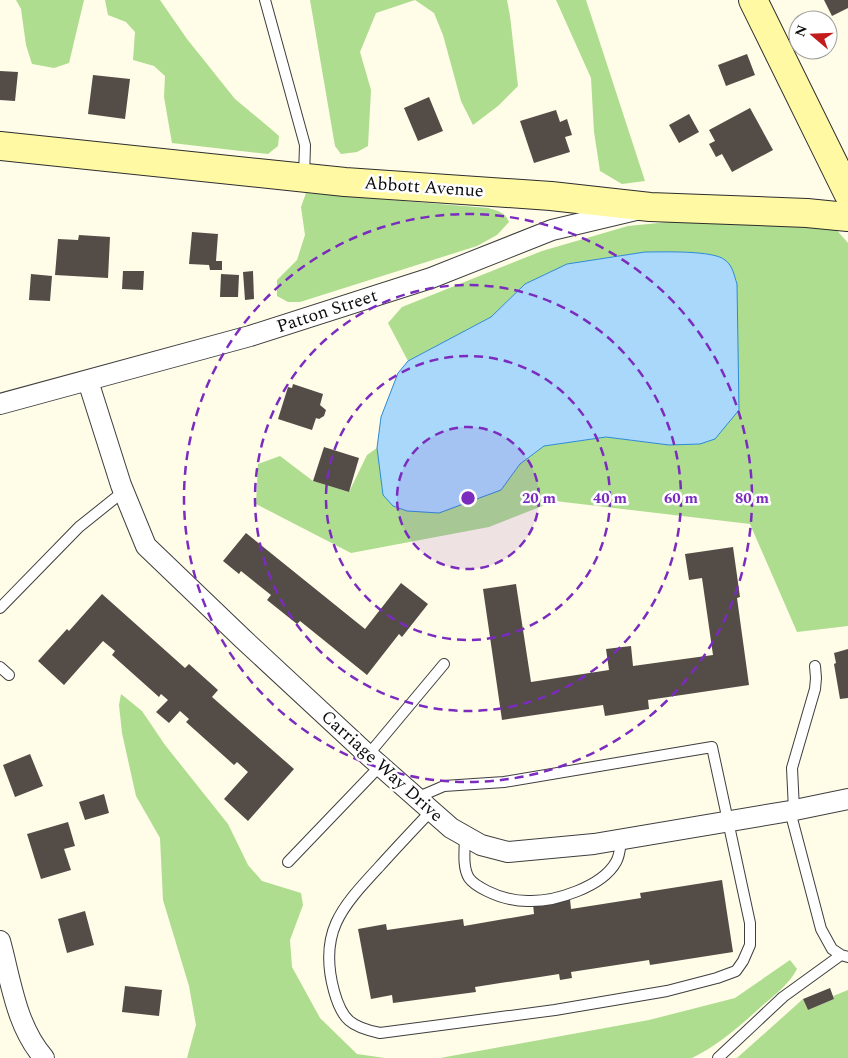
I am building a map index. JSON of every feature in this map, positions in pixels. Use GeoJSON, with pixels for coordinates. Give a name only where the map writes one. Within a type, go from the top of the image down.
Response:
{"type":"FeatureCollection","features":[{"type":"Feature","properties":{"kind":"main road"},"geometry":{"type":"LineString","coordinates":[[753,0],[848,193]]}},
{"type":"Feature","properties":{"kind":"main road","name":"Abbott Avenue"},"geometry":{"type":"LineString","coordinates":[[0,146],[345,182],[551,196],[650,207],[807,213],[848,217]]}},
{"type":"Feature","properties":{"kind":"street","name":"Patton Street"},"geometry":{"type":"LineString","coordinates":[[0,404],[250,336],[431,278],[552,230],[650,207]]}},
{"type":"Feature","properties":{"kind":"street","name":"Carriage Way Drive"},"geometry":{"type":"LineString","coordinates":[[88,381],[124,491],[146,546],[374,761],[450,828],[481,845],[508,852],[621,840],[792,811],[847,799]]}},
{"type":"Feature","properties":{"kind":"street"},"geometry":{"type":"LineString","coordinates":[[0,941],[25,1030],[44,1058]]}},
{"type":"Feature","properties":{"kind":"lane"},"geometry":{"type":"LineString","coordinates":[[265,0],[305,145],[304,178]]}},
{"type":"Feature","properties":{"kind":"lane"},"geometry":{"type":"LineString","coordinates":[[0,608],[79,527],[124,491]]}},
{"type":"Feature","properties":{"kind":"lane"},"geometry":{"type":"LineString","coordinates":[[288,862],[374,761],[444,664]]}},
{"type":"Feature","properties":{"kind":"lane"},"geometry":{"type":"LineString","coordinates":[[0,666],[9,675]]}},
{"type":"Feature","properties":{"kind":"lane"},"geometry":{"type":"LineString","coordinates":[[718,1058],[727,1052],[783,997],[844,956],[832,949],[821,929],[792,811],[792,768],[815,689],[814,666]]}},
{"type":"Feature","properties":{"kind":"lane"},"geometry":{"type":"LineString","coordinates":[[712,748],[728,822],[750,922],[750,945],[736,971],[668,991],[555,1010],[380,1033],[352,1025],[344,1016],[336,999],[328,958],[335,922],[352,896],[424,804],[444,786],[504,782],[712,748]]}},
{"type":"Feature","properties":{"kind":"lane"},"geometry":{"type":"LineString","coordinates":[[465,836],[465,863],[469,877],[479,887],[493,894],[529,901],[565,895],[595,882],[616,862],[620,853],[621,840]]}},
{"type":"Feature","properties":{"kind":"green space"},"geometry":{"type":"Polygon","coordinates":[[[16,0],[84,0],[69,63],[54,68],[32,64],[26,45],[21,9],[16,0]]]}},
{"type":"Feature","properties":{"kind":"green space"},"geometry":{"type":"Polygon","coordinates":[[[105,0],[160,0],[187,39],[235,99],[279,136],[278,146],[268,154],[172,143],[164,97],[165,76],[154,66],[133,60],[135,32],[126,22],[108,15],[105,0]]]}},
{"type":"Feature","properties":{"kind":"green space"},"geometry":{"type":"Polygon","coordinates":[[[310,0],[415,0],[376,13],[360,52],[371,90],[368,146],[357,152],[341,154],[335,146],[310,0]]]}},
{"type":"Feature","properties":{"kind":"green space"},"geometry":{"type":"Polygon","coordinates":[[[415,0],[507,0],[518,86],[498,106],[473,125],[461,101],[443,35],[434,13],[415,0]]]}},
{"type":"Feature","properties":{"kind":"green space"},"geometry":{"type":"Polygon","coordinates":[[[556,0],[586,0],[645,181],[622,184],[600,171],[594,132],[591,78],[556,0]]]}},
{"type":"Feature","properties":{"kind":"green space"},"geometry":{"type":"Polygon","coordinates":[[[306,193],[488,208],[503,214],[509,222],[497,235],[477,246],[300,302],[288,302],[277,296],[277,280],[297,260],[305,235],[301,207],[306,193]]]}},
{"type":"Feature","properties":{"kind":"green space"},"geometry":{"type":"Polygon","coordinates":[[[679,221],[834,227],[848,243],[848,626],[797,632],[750,524],[555,501],[489,527],[351,553],[256,504],[258,464],[280,456],[313,481],[349,492],[367,455],[377,448],[383,495],[501,490],[520,464],[544,446],[606,437],[669,445],[691,252],[645,252],[567,264],[525,284],[491,317],[408,361],[388,323],[402,307],[542,251],[628,226],[679,221]]]}},
{"type":"Feature","properties":{"kind":"green space"},"geometry":{"type":"Polygon","coordinates":[[[121,694],[142,711],[165,745],[228,824],[248,865],[262,881],[301,893],[303,905],[290,940],[292,967],[320,1018],[357,1054],[385,1058],[187,1058],[196,1025],[189,986],[163,900],[160,838],[136,796],[122,733],[119,705],[121,694]]]}},
{"type":"Feature","properties":{"kind":"green space"},"geometry":{"type":"Polygon","coordinates":[[[790,960],[797,969],[782,989],[729,1034],[692,1058],[440,1058],[649,1020],[735,998],[790,960]]]}},
{"type":"Feature","properties":{"kind":"green space"},"geometry":{"type":"Polygon","coordinates":[[[848,990],[848,1058],[737,1058],[803,999],[808,1010],[834,999],[833,996],[848,990]]]}},
{"type":"Feature","properties":{"kind":"water"},"geometry":{"type":"Polygon","coordinates":[[[645,252],[687,252],[710,255],[725,260],[733,271],[737,284],[739,410],[715,439],[700,444],[669,445],[606,437],[544,446],[520,464],[501,490],[439,513],[407,511],[393,506],[383,495],[377,448],[381,417],[398,373],[408,361],[491,317],[525,284],[567,264],[645,252]]]}},
{"type":"Feature","properties":{"kind":"building"},"geometry":{"type":"Polygon","coordinates":[[[824,0],[848,0],[848,8],[838,13],[838,10],[829,10],[824,0]]]}},
{"type":"Feature","properties":{"kind":"building"},"geometry":{"type":"Polygon","coordinates":[[[747,54],[755,75],[726,86],[718,65],[747,54]]]}},
{"type":"Feature","properties":{"kind":"building"},"geometry":{"type":"Polygon","coordinates":[[[0,71],[18,72],[15,101],[0,100],[0,71]]]}},
{"type":"Feature","properties":{"kind":"building"},"geometry":{"type":"Polygon","coordinates":[[[93,75],[130,79],[125,119],[88,114],[93,75]]]}},
{"type":"Feature","properties":{"kind":"building"},"geometry":{"type":"Polygon","coordinates":[[[429,97],[443,131],[418,141],[404,108],[429,97]]]}},
{"type":"Feature","properties":{"kind":"building"},"geometry":{"type":"Polygon","coordinates":[[[750,108],[773,150],[732,172],[722,154],[716,157],[709,144],[715,141],[709,130],[750,108]]]}},
{"type":"Feature","properties":{"kind":"building"},"geometry":{"type":"Polygon","coordinates":[[[556,110],[560,122],[567,119],[572,135],[565,137],[570,152],[534,163],[520,121],[556,110]]]}},
{"type":"Feature","properties":{"kind":"building"},"geometry":{"type":"Polygon","coordinates":[[[689,114],[699,132],[679,143],[669,125],[689,114]]]}},
{"type":"Feature","properties":{"kind":"building"},"geometry":{"type":"Polygon","coordinates":[[[192,232],[218,234],[216,261],[222,261],[222,270],[210,270],[209,265],[189,264],[192,232]]]}},
{"type":"Feature","properties":{"kind":"building"},"geometry":{"type":"Polygon","coordinates":[[[79,235],[110,237],[108,278],[55,275],[58,239],[78,240],[79,235]]]}},
{"type":"Feature","properties":{"kind":"building"},"geometry":{"type":"Polygon","coordinates":[[[123,271],[144,271],[143,290],[122,289],[123,271]]]}},
{"type":"Feature","properties":{"kind":"building"},"geometry":{"type":"Polygon","coordinates":[[[253,271],[254,299],[245,300],[243,272],[253,271]]]}},
{"type":"Feature","properties":{"kind":"building"},"geometry":{"type":"Polygon","coordinates":[[[31,274],[52,276],[50,301],[29,300],[31,274]]]}},
{"type":"Feature","properties":{"kind":"building"},"geometry":{"type":"Polygon","coordinates":[[[221,274],[239,275],[238,297],[220,297],[221,274]]]}},
{"type":"Feature","properties":{"kind":"building"},"geometry":{"type":"Polygon","coordinates":[[[293,384],[323,394],[320,405],[326,410],[324,416],[319,419],[316,418],[312,430],[278,419],[288,387],[292,388],[293,384]]]}},
{"type":"Feature","properties":{"kind":"building"},"geometry":{"type":"Polygon","coordinates":[[[324,447],[359,458],[349,492],[313,481],[324,447]]]}},
{"type":"Feature","properties":{"kind":"building"},"geometry":{"type":"Polygon","coordinates":[[[246,533],[365,629],[401,583],[428,604],[402,637],[399,634],[367,675],[300,621],[297,624],[267,600],[271,595],[241,571],[239,574],[223,561],[246,533]]]}},
{"type":"Feature","properties":{"kind":"building"},"geometry":{"type":"Polygon","coordinates":[[[733,547],[740,597],[737,598],[749,685],[648,700],[649,709],[605,716],[603,705],[502,720],[483,589],[516,584],[531,682],[609,670],[606,649],[631,646],[633,666],[713,655],[702,578],[689,580],[685,554],[733,547]]]}},
{"type":"Feature","properties":{"kind":"building"},"geometry":{"type":"Polygon","coordinates":[[[102,594],[185,668],[189,664],[218,690],[212,697],[294,769],[248,821],[224,799],[248,772],[237,762],[234,765],[186,722],[189,719],[180,711],[169,723],[156,712],[168,700],[161,694],[159,697],[112,655],[115,651],[103,641],[64,685],[38,661],[67,629],[69,631],[102,594]]]}},
{"type":"Feature","properties":{"kind":"building"},"geometry":{"type":"Polygon","coordinates":[[[848,649],[848,698],[840,699],[834,653],[848,649]]]}},
{"type":"Feature","properties":{"kind":"building"},"geometry":{"type":"Polygon","coordinates":[[[30,754],[43,786],[15,797],[3,765],[30,754]]]}},
{"type":"Feature","properties":{"kind":"building"},"geometry":{"type":"Polygon","coordinates":[[[104,794],[109,813],[85,820],[79,802],[104,794]]]}},
{"type":"Feature","properties":{"kind":"building"},"geometry":{"type":"Polygon","coordinates":[[[68,822],[75,846],[64,849],[71,870],[41,879],[27,834],[68,822]]]}},
{"type":"Feature","properties":{"kind":"building"},"geometry":{"type":"Polygon","coordinates":[[[722,880],[733,952],[650,965],[649,960],[571,972],[572,978],[560,980],[559,974],[475,987],[476,992],[393,1003],[392,995],[371,999],[358,929],[386,924],[387,930],[463,919],[464,926],[534,914],[533,904],[570,899],[571,909],[641,898],[640,893],[722,880]]]}},
{"type":"Feature","properties":{"kind":"building"},"geometry":{"type":"Polygon","coordinates":[[[85,911],[94,945],[67,953],[58,919],[85,911]]]}},
{"type":"Feature","properties":{"kind":"building"},"geometry":{"type":"Polygon","coordinates":[[[125,986],[162,990],[159,1016],[122,1012],[125,986]]]}},
{"type":"Feature","properties":{"kind":"building"},"geometry":{"type":"Polygon","coordinates":[[[830,988],[834,999],[808,1010],[803,999],[830,988]]]}}]}
